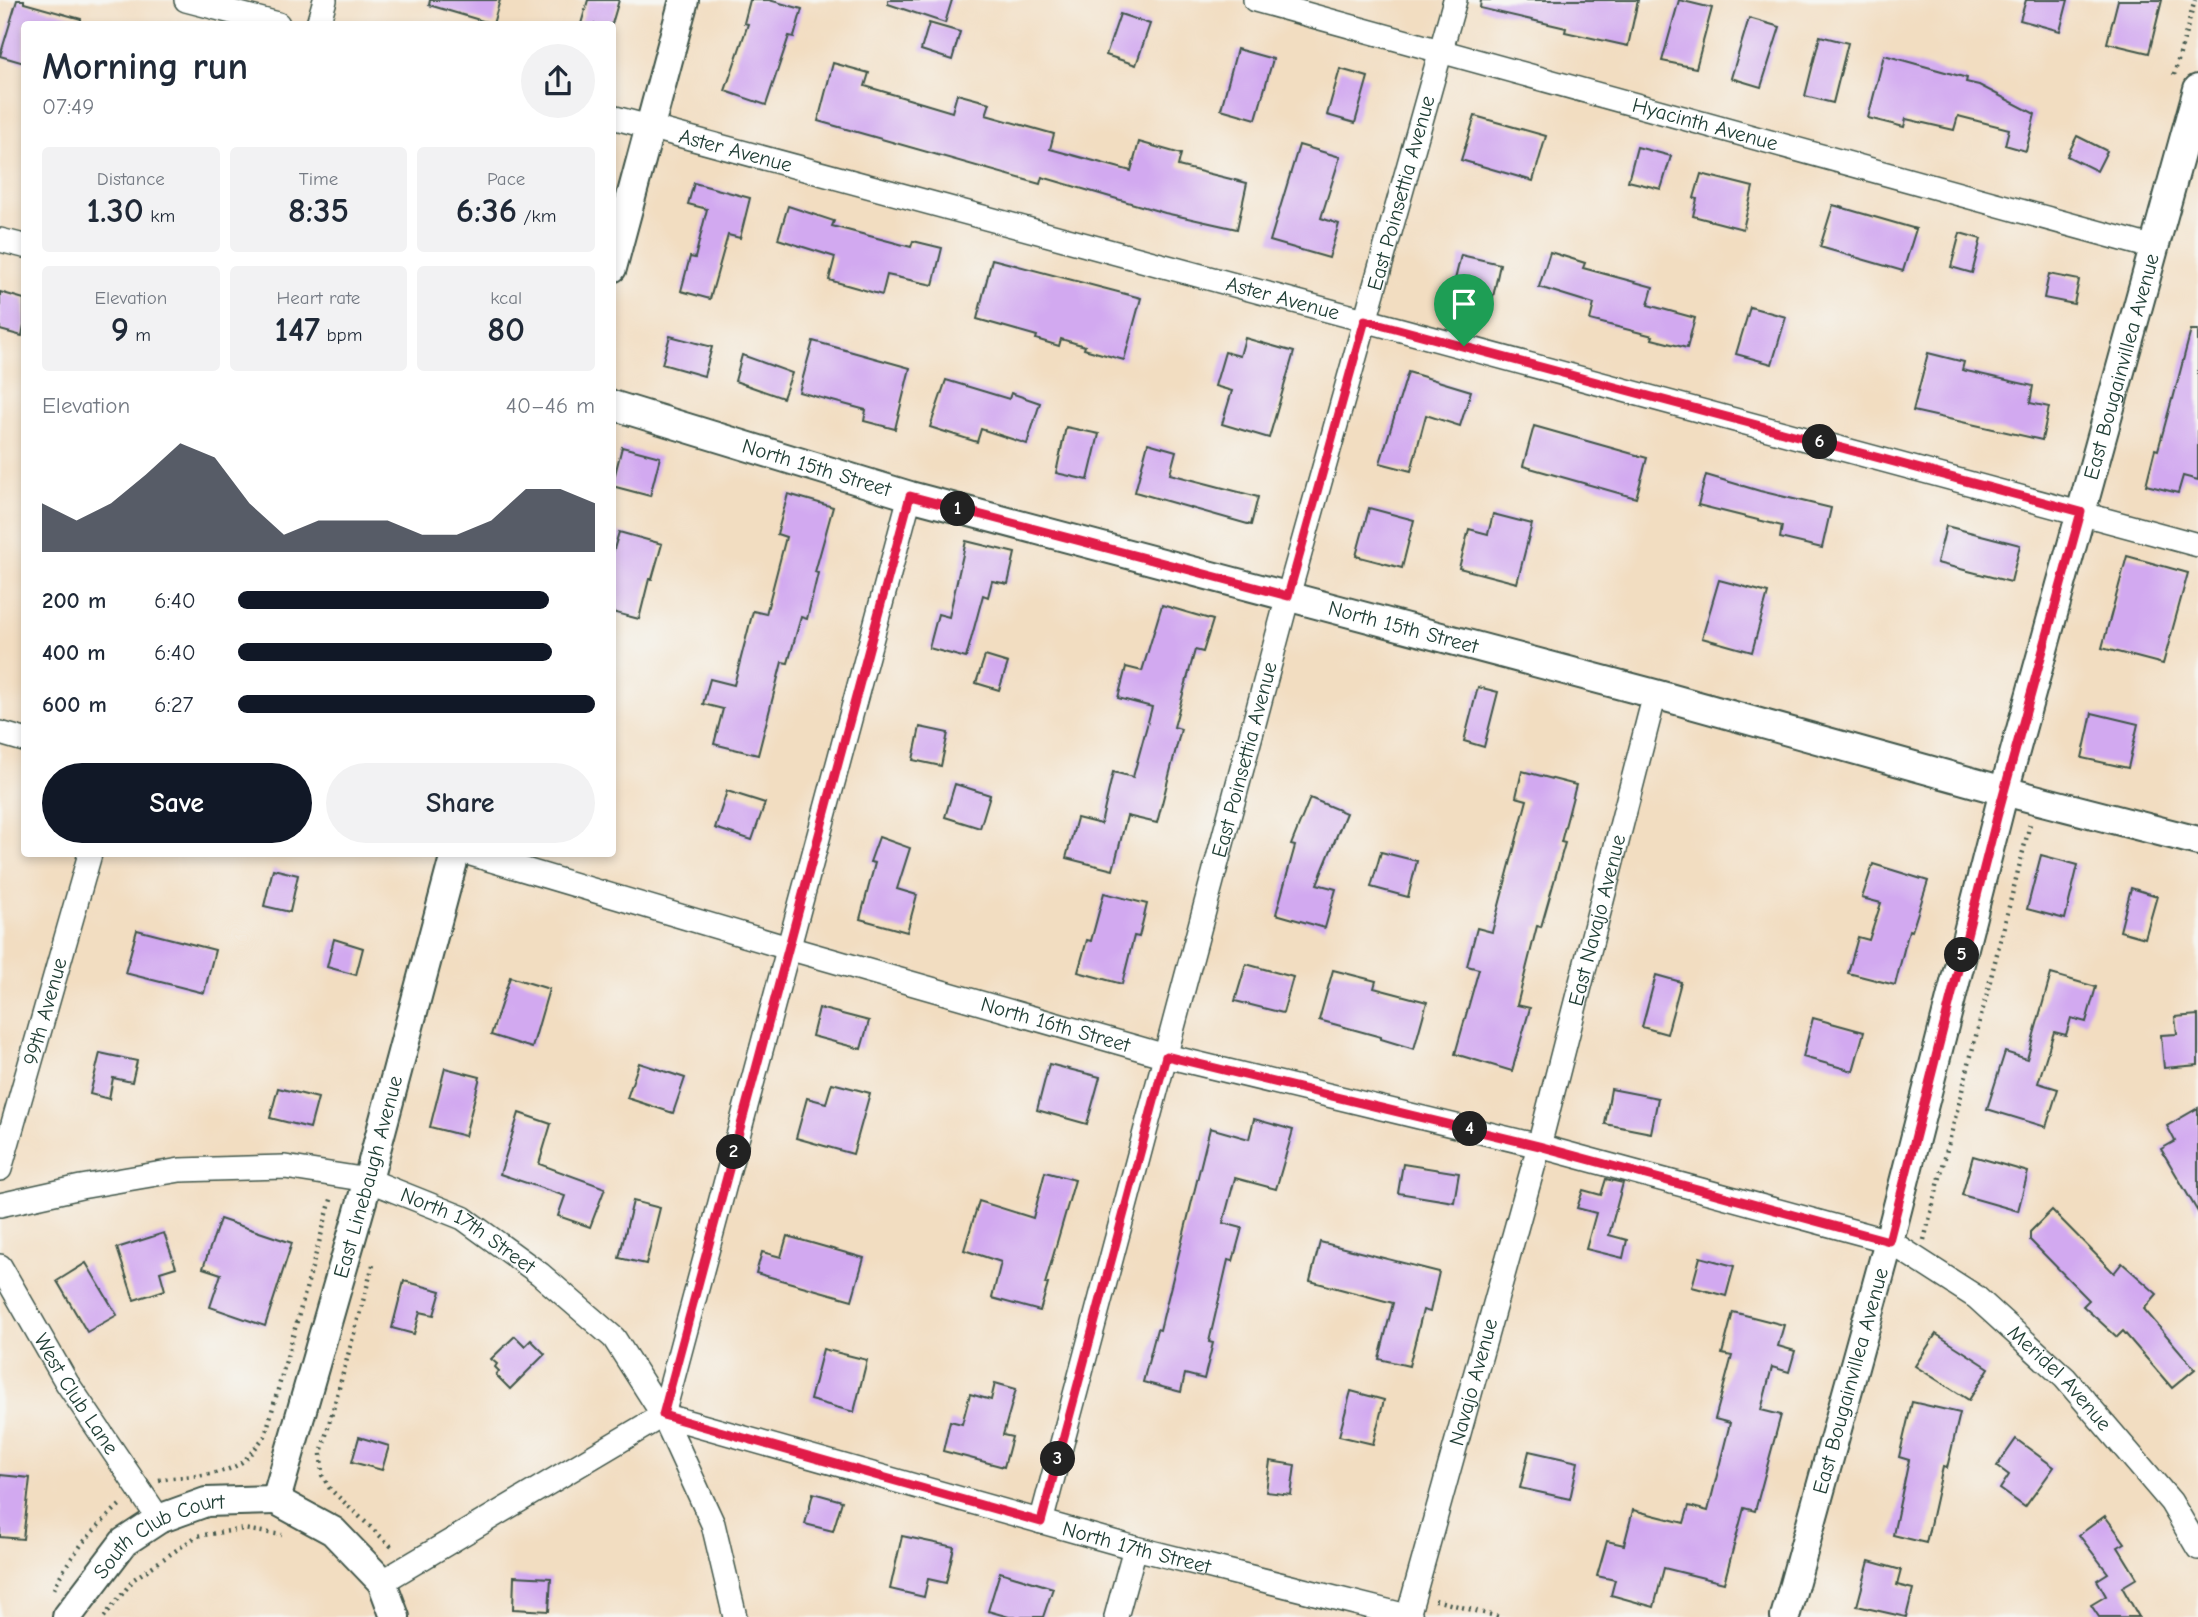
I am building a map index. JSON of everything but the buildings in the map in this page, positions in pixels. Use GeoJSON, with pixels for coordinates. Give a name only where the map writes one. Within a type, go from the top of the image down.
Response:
{"type":"FeatureCollection","features":[{"type":"Feature","properties":{"kind":"street"},"geometry":{"type":"LineString","coordinates":[[186,0],[266,21]]}},
{"type":"Feature","properties":{"kind":"street"},"geometry":{"type":"LineString","coordinates":[[319,21],[325,0]]}},
{"type":"Feature","properties":{"kind":"street"},"geometry":{"type":"LineString","coordinates":[[616,253],[684,0]]}},
{"type":"Feature","properties":{"kind":"street","name":"Hyacinth Avenue"},"geometry":{"type":"LineString","coordinates":[[1255,0],[2155,248]]}},
{"type":"Feature","properties":{"kind":"street","name":"East Poinsettia Avenue"},"geometry":{"type":"LineString","coordinates":[[1041,1522],[1288,596],[1455,0]]}},
{"type":"Feature","properties":{"kind":"street","name":"East Bougainvillea Avenue"},"geometry":{"type":"LineString","coordinates":[[1785,1617],[1889,1241],[2004,791],[2198,89]]}},
{"type":"Feature","properties":{"kind":"street","name":"Aster Avenue"},"geometry":{"type":"LineString","coordinates":[[616,118],[2198,545]]}},
{"type":"Feature","properties":{"kind":"street"},"geometry":{"type":"LineString","coordinates":[[0,240],[21,245]]}},
{"type":"Feature","properties":{"kind":"street","name":"North 15th Street"},"geometry":{"type":"LineString","coordinates":[[616,406],[910,496],[2198,841]]}},
{"type":"Feature","properties":{"kind":"street"},"geometry":{"type":"LineString","coordinates":[[735,1617],[713,1524],[663,1415],[910,496]]}},
{"type":"Feature","properties":{"kind":"street","name":"East Navajo Avenue"},"geometry":{"type":"LineString","coordinates":[[1539,1146],[1655,694]]}},
{"type":"Feature","properties":{"kind":"street"},"geometry":{"type":"LineString","coordinates":[[0,733],[21,739]]}},
{"type":"Feature","properties":{"kind":"street","name":"99th Avenue"},"geometry":{"type":"LineString","coordinates":[[0,1169],[89,857]]}},
{"type":"Feature","properties":{"kind":"street","name":"East Linebaugh Avenue"},"geometry":{"type":"LineString","coordinates":[[276,1500],[368,1180],[455,857]]}},
{"type":"Feature","properties":{"kind":"street","name":"North 16th Street"},"geometry":{"type":"LineString","coordinates":[[481,857],[1166,1056],[1539,1146],[1889,1241]]}},
{"type":"Feature","properties":{"kind":"street","name":"Navajo Avenue"},"geometry":{"type":"LineString","coordinates":[[1411,1609],[1539,1146]]}},
{"type":"Feature","properties":{"kind":"street","name":"North 17th Street"},"geometry":{"type":"LineString","coordinates":[[0,1205],[81,1187],[180,1170],[285,1167],[368,1180],[463,1218],[540,1274],[614,1338],[663,1415],[1135,1548],[1411,1609]]}},
{"type":"Feature","properties":{"kind":"street","name":"Meridel Avenue"},"geometry":{"type":"LineString","coordinates":[[1889,1241],[1976,1297],[2065,1378],[2171,1502],[2198,1548]]}},
{"type":"Feature","properties":{"kind":"street","name":"West Club Lane"},"geometry":{"type":"LineString","coordinates":[[0,1266],[67,1383],[159,1519]]}},
{"type":"Feature","properties":{"kind":"street"},"geometry":{"type":"LineString","coordinates":[[394,1576],[663,1415]]}},
{"type":"Feature","properties":{"kind":"street"},"geometry":{"type":"LineString","coordinates":[[276,1500],[333,1531],[394,1576]]}},
{"type":"Feature","properties":{"kind":"street","name":"South Club Court"},"geometry":{"type":"LineString","coordinates":[[67,1617],[124,1542],[159,1519],[206,1502],[276,1500]]}},
{"type":"Feature","properties":{"kind":"street"},"geometry":{"type":"LineString","coordinates":[[1116,1617],[1135,1548]]}},
{"type":"Feature","properties":{"kind":"street"},"geometry":{"type":"LineString","coordinates":[[394,1576],[395,1617]]}},
{"type":"Feature","properties":{"kind":"path"},"geometry":{"type":"LineString","coordinates":[[1919,1260],[2031,817]]}},
{"type":"Feature","properties":{"kind":"path"},"geometry":{"type":"LineString","coordinates":[[157,1480],[213,1473],[242,1462],[265,1436],[336,1175]]}},
{"type":"Feature","properties":{"kind":"path"},"geometry":{"type":"LineString","coordinates":[[375,1257],[321,1453],[323,1475],[330,1489],[391,1546],[394,1576]]}},
{"type":"Feature","properties":{"kind":"path"},"geometry":{"type":"LineString","coordinates":[[104,1617],[134,1579],[197,1536],[243,1529],[292,1536]]}},
{"type":"Feature","properties":{"kind":"path"},"geometry":{"type":"LineString","coordinates":[[1411,1609],[1499,1617]]}},
{"type":"Feature","properties":{"kind":"route"},"geometry":{"type":"LineString","coordinates":[[1365,320],[1464,346],[2081,512],[1997,817],[1889,1241],[1539,1146],[1166,1056],[1041,1522],[663,1415],[910,496],[1288,596],[1365,320]]}}]}
